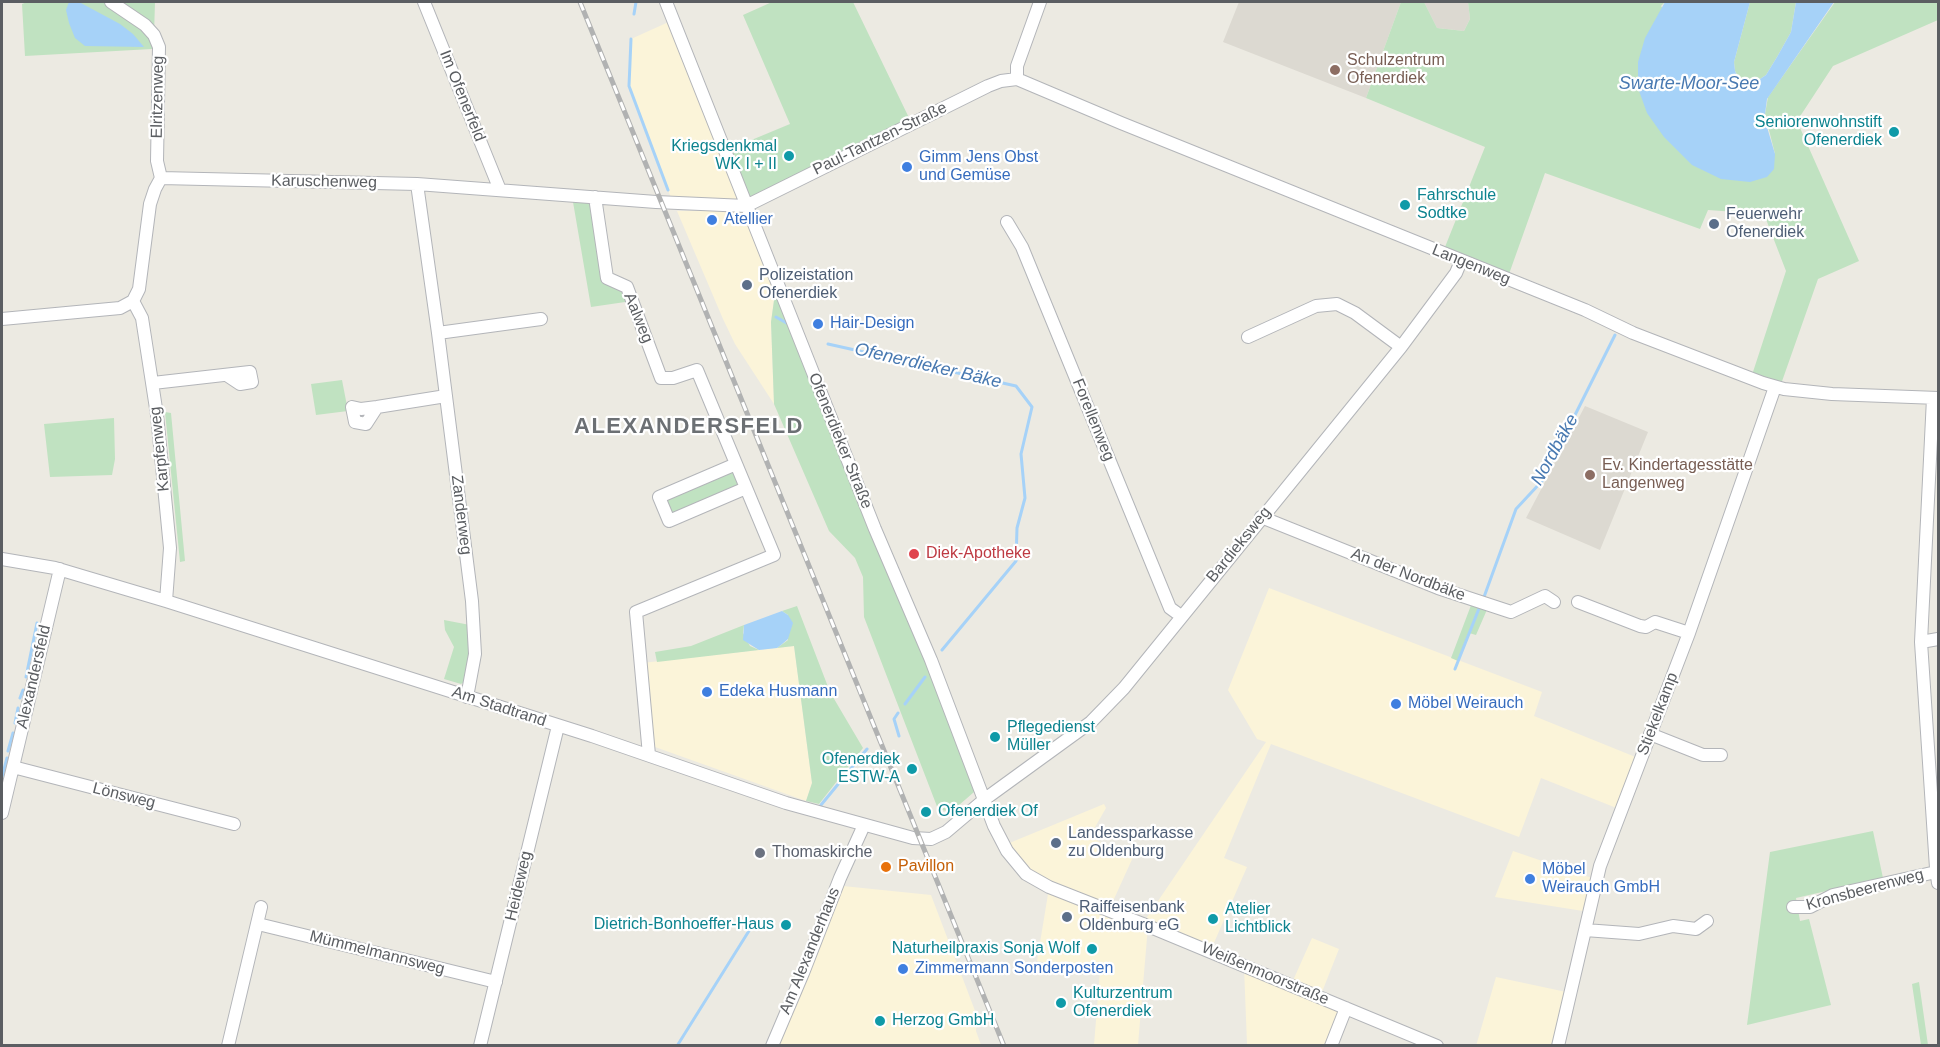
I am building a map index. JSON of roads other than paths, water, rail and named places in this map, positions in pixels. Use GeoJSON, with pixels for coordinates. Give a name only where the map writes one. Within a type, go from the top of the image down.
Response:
{"type":"FeatureCollection","features":[{"type":"Feature","properties":{"kind":"street","name":"Elritzenweg"},"geometry":{"type":"LineString","coordinates":[[111,2],[145,25],[154,35],[159,47],[157,161],[161,178]]}},
{"type":"Feature","properties":{"kind":"street","name":"Im Ofenerfeld"},"geometry":{"type":"LineString","coordinates":[[424,2],[500,190]]}},
{"type":"Feature","properties":{"kind":"street","name":"Ofenerdieker Straße"},"geometry":{"type":"LineString","coordinates":[[666,2],[994,826],[1007,851],[1026,874]]}},
{"type":"Feature","properties":{"kind":"street"},"geometry":{"type":"LineString","coordinates":[[1017,79],[1017,66],[1040,2]]}},
{"type":"Feature","properties":{"kind":"street","name":"Paul-Tantzen-Straße"},"geometry":{"type":"LineString","coordinates":[[746,206],[988,86],[1001,81],[1017,79]]}},
{"type":"Feature","properties":{"kind":"street","name":"Langenweg"},"geometry":{"type":"LineString","coordinates":[[1017,79],[1140,131],[1585,310],[1633,333],[1774,387],[1832,394],[1936,398]]}},
{"type":"Feature","properties":{"kind":"street","name":"Karuschenweg"},"geometry":{"type":"LineString","coordinates":[[161,178],[417,184],[746,206]]}},
{"type":"Feature","properties":{"kind":"street"},"geometry":{"type":"LineString","coordinates":[[2,319],[120,308],[133,301],[139,289],[150,204],[161,178]]}},
{"type":"Feature","properties":{"kind":"street","name":"Zanderweg"},"geometry":{"type":"LineString","coordinates":[[417,184],[474,624],[475,654],[467,697]]}},
{"type":"Feature","properties":{"kind":"street","name":"Aalweg"},"geometry":{"type":"LineString","coordinates":[[595,197],[607,278],[627,287],[661,378],[674,378],[697,370],[736,464]]}},
{"type":"Feature","properties":{"kind":"street","name":"Forellenweg"},"geometry":{"type":"LineString","coordinates":[[1007,222],[1022,247],[1170,608],[1181,616]]}},
{"type":"Feature","properties":{"kind":"street","name":"Bardieksweg"},"geometry":{"type":"LineString","coordinates":[[985,799],[1091,722],[1124,688],[1401,347],[1456,273],[1461,261]]}},
{"type":"Feature","properties":{"kind":"street","name":"Karpfenweg"},"geometry":{"type":"LineString","coordinates":[[133,301],[142,318],[153,383],[170,548],[166,601]]}},
{"type":"Feature","properties":{"kind":"street"},"geometry":{"type":"LineString","coordinates":[[1248,337],[1316,306],[1337,304],[1356,313],[1401,347]]}},
{"type":"Feature","properties":{"kind":"street"},"geometry":{"type":"LineString","coordinates":[[438,333],[541,320]]}},
{"type":"Feature","properties":{"kind":"street"},"geometry":{"type":"LineString","coordinates":[[153,383],[228,375]]}},
{"type":"Feature","properties":{"kind":"street","name":"Stiekelkamp"},"geometry":{"type":"LineString","coordinates":[[1558,1046],[1600,866],[1689,633],[1774,387]]}},
{"type":"Feature","properties":{"kind":"street"},"geometry":{"type":"LineString","coordinates":[[378,407],[446,396]]}},
{"type":"Feature","properties":{"kind":"street"},"geometry":{"type":"LineString","coordinates":[[1936,398],[1921,642],[1935,806],[1937,877]]}},
{"type":"Feature","properties":{"kind":"street"},"geometry":{"type":"LineString","coordinates":[[649,755],[636,612],[774,555],[736,464],[659,497],[669,521],[746,488]]}},
{"type":"Feature","properties":{"kind":"street","name":"An der Nordbäke"},"geometry":{"type":"LineString","coordinates":[[1261,518],[1438,588],[1511,612],[1545,596],[1554,602]]}},
{"type":"Feature","properties":{"kind":"street","name":"Am Stadtrand"},"geometry":{"type":"LineString","coordinates":[[2,559],[60,569],[166,601],[649,755],[758,794],[913,838],[930,839],[946,832],[985,799]]}},
{"type":"Feature","properties":{"kind":"street","name":"Alexandersfeld"},"geometry":{"type":"LineString","coordinates":[[2,813],[5,784],[13,767],[60,569]]}},
{"type":"Feature","properties":{"kind":"street"},"geometry":{"type":"LineString","coordinates":[[1578,602],[1640,626],[1646,627],[1655,622],[1689,633]]}},
{"type":"Feature","properties":{"kind":"street"},"geometry":{"type":"LineString","coordinates":[[1921,642],[1938,639]]}},
{"type":"Feature","properties":{"kind":"street","name":"Heideweg"},"geometry":{"type":"LineString","coordinates":[[480,1046],[558,726]]}},
{"type":"Feature","properties":{"kind":"street"},"geometry":{"type":"LineString","coordinates":[[1650,734],[1703,755],[1721,755]]}},
{"type":"Feature","properties":{"kind":"street","name":"Lönsweg"},"geometry":{"type":"LineString","coordinates":[[13,767],[234,824]]}},
{"type":"Feature","properties":{"kind":"street","name":"Am Alexanderhaus"},"geometry":{"type":"LineString","coordinates":[[772,1046],[864,825]]}},
{"type":"Feature","properties":{"kind":"street","name":"Weißenmoorstraße"},"geometry":{"type":"LineString","coordinates":[[1026,874],[1049,887],[1437,1046]]}},
{"type":"Feature","properties":{"kind":"street","name":"Kronsbeerenweg"},"geometry":{"type":"LineString","coordinates":[[1793,907],[1810,907],[1833,895],[1937,877]]}},
{"type":"Feature","properties":{"kind":"street"},"geometry":{"type":"LineString","coordinates":[[228,1046],[261,908]]}},
{"type":"Feature","properties":{"kind":"street"},"geometry":{"type":"LineString","coordinates":[[1585,930],[1639,934],[1673,926],[1696,929],[1707,921]]}},
{"type":"Feature","properties":{"kind":"street","name":"Mümmelmannsweg"},"geometry":{"type":"LineString","coordinates":[[258,924],[496,982]]}},
{"type":"Feature","properties":{"kind":"street"},"geometry":{"type":"LineString","coordinates":[[1331,1046],[1346,1008]]}},
{"type":"Feature","properties":{"kind":"water"},"geometry":{"type":"Polygon","coordinates":[[[69,2],[79,2],[120,24],[144,47],[85,46],[75,38],[69,23],[66,10],[69,2]]]}},
{"type":"Feature","properties":{"kind":"water","name":"Swarte-Moor-See"},"geometry":{"type":"Polygon","coordinates":[[[1665,2],[1750,2],[1734,62],[1739,80],[1748,83],[1757,81],[1766,75],[1777,57],[1791,32],[1796,2],[1834,2],[1767,99],[1765,114],[1775,154],[1774,169],[1767,177],[1750,182],[1721,179],[1692,165],[1664,137],[1647,113],[1638,88],[1638,62],[1645,38],[1665,2]]]}},
{"type":"Feature","properties":{"kind":"water"},"geometry":{"type":"Polygon","coordinates":[[[782,611],[793,623],[788,639],[777,648],[759,650],[743,640],[744,625],[782,611]]]}},
{"type":"Feature","properties":{"kind":"waterway","name":"Ofenerdieker Bäke"},"geometry":{"type":"LineString","coordinates":[[634,14],[636,2]]}},
{"type":"Feature","properties":{"kind":"waterway","name":"Ofenerdieker Bäke"},"geometry":{"type":"LineString","coordinates":[[631,39],[629,86],[668,190]]}},
{"type":"Feature","properties":{"kind":"waterway","name":"Ofenerdieker Bäke"},"geometry":{"type":"LineString","coordinates":[[776,317],[790,325]]}},
{"type":"Feature","properties":{"kind":"waterway","name":"Nordbäke"},"geometry":{"type":"LineString","coordinates":[[1484,597],[1516,509],[1542,481],[1615,335]]}},
{"type":"Feature","properties":{"kind":"waterway","name":"Ofenerdieker Bäke"},"geometry":{"type":"LineString","coordinates":[[828,344],[1016,386],[1032,407],[1021,454],[1025,498],[1017,528],[1016,561],[942,650]]}},
{"type":"Feature","properties":{"kind":"waterway","name":"Nordbäke"},"geometry":{"type":"LineString","coordinates":[[1455,669],[1480,606]]}},
{"type":"Feature","properties":{"kind":"waterway"},"geometry":{"type":"LineString","coordinates":[[26,677],[37,623]]}},
{"type":"Feature","properties":{"kind":"waterway","name":"Ofenerdieker Bäke"},"geometry":{"type":"LineString","coordinates":[[905,704],[925,677]]}},
{"type":"Feature","properties":{"kind":"waterway"},"geometry":{"type":"LineString","coordinates":[[20,698],[23,690]]}},
{"type":"Feature","properties":{"kind":"waterway"},"geometry":{"type":"LineString","coordinates":[[15,723],[18,708]]}},
{"type":"Feature","properties":{"kind":"waterway","name":"Ofenerdieker Bäke"},"geometry":{"type":"LineString","coordinates":[[898,713],[894,719],[899,736]]}},
{"type":"Feature","properties":{"kind":"waterway"},"geometry":{"type":"LineString","coordinates":[[8,751],[13,733]]}},
{"type":"Feature","properties":{"kind":"waterway","name":"Ofenerdieker Bäke"},"geometry":{"type":"LineString","coordinates":[[821,805],[867,749]]}},
{"type":"Feature","properties":{"kind":"waterway"},"geometry":{"type":"LineString","coordinates":[[2,777],[7,758]]}},
{"type":"Feature","properties":{"kind":"waterway","name":"Ofenerdieker Bäke"},"geometry":{"type":"LineString","coordinates":[[677,1046],[752,926]]}},
{"type":"Feature","properties":{"kind":"railway"},"geometry":{"type":"LineString","coordinates":[[580,2],[1004,1046]]}},
{"type":"Feature","properties":{"kind":"place","name":"Schulzentrum Ofenerdiek"},"geometry":{"type":"Point","coordinates":[1335,70]}},
{"type":"Feature","properties":{"kind":"place","name":"Seniorenwohnstift Ofenerdiek"},"geometry":{"type":"Point","coordinates":[1894,132]}},
{"type":"Feature","properties":{"kind":"place","name":"Kriegsdenkmal WK I + II"},"geometry":{"type":"Point","coordinates":[789,156]}},
{"type":"Feature","properties":{"kind":"place","name":"Gimm Jens Obst und Gemüse"},"geometry":{"type":"Point","coordinates":[907,167]}},
{"type":"Feature","properties":{"kind":"place","name":"Fahrschule Sodtke"},"geometry":{"type":"Point","coordinates":[1405,205]}},
{"type":"Feature","properties":{"kind":"place","name":"Atellier"},"geometry":{"type":"Point","coordinates":[712,220]}},
{"type":"Feature","properties":{"kind":"place","name":"Feuerwehr Ofenerdiek"},"geometry":{"type":"Point","coordinates":[1714,224]}},
{"type":"Feature","properties":{"kind":"place","name":"Polizeistation Ofenerdiek"},"geometry":{"type":"Point","coordinates":[747,285]}},
{"type":"Feature","properties":{"kind":"place","name":"Hair-Design"},"geometry":{"type":"Point","coordinates":[818,324]}},
{"type":"Feature","properties":{"kind":"place","name":"Ev. Kindertagesstätte Langenweg"},"geometry":{"type":"Point","coordinates":[1590,475]}},
{"type":"Feature","properties":{"kind":"place","name":"Diek-Apotheke"},"geometry":{"type":"Point","coordinates":[914,554]}},
{"type":"Feature","properties":{"kind":"place","name":"Edeka Husmann"},"geometry":{"type":"Point","coordinates":[707,692]}},
{"type":"Feature","properties":{"kind":"place","name":"Möbel Weirauch"},"geometry":{"type":"Point","coordinates":[1396,704]}},
{"type":"Feature","properties":{"kind":"place","name":"Pflegedienst Müller"},"geometry":{"type":"Point","coordinates":[995,737]}},
{"type":"Feature","properties":{"kind":"place","name":"Ofenerdiek ESTW-A"},"geometry":{"type":"Point","coordinates":[912,769]}},
{"type":"Feature","properties":{"kind":"place","name":"Ofenerdiek Of"},"geometry":{"type":"Point","coordinates":[926,812]}},
{"type":"Feature","properties":{"kind":"place","name":"Landessparkasse zu Oldenburg"},"geometry":{"type":"Point","coordinates":[1056,843]}},
{"type":"Feature","properties":{"kind":"place","name":"Thomaskirche"},"geometry":{"type":"Point","coordinates":[760,853]}},
{"type":"Feature","properties":{"kind":"place","name":"Pavillon"},"geometry":{"type":"Point","coordinates":[886,867]}},
{"type":"Feature","properties":{"kind":"place","name":"Möbel Weirauch GmbH"},"geometry":{"type":"Point","coordinates":[1530,879]}},
{"type":"Feature","properties":{"kind":"place","name":"Raiffeisenbank Oldenburg eG"},"geometry":{"type":"Point","coordinates":[1067,917]}},
{"type":"Feature","properties":{"kind":"place","name":"Atelier Lichtblick"},"geometry":{"type":"Point","coordinates":[1213,919]}},
{"type":"Feature","properties":{"kind":"place","name":"Dietrich-Bonhoeffer-Haus"},"geometry":{"type":"Point","coordinates":[786,925]}},
{"type":"Feature","properties":{"kind":"place","name":"Naturheilpraxis Sonja Wolf"},"geometry":{"type":"Point","coordinates":[1092,949]}},
{"type":"Feature","properties":{"kind":"place","name":"Zimmermann Sonderposten"},"geometry":{"type":"Point","coordinates":[903,969]}},
{"type":"Feature","properties":{"kind":"place","name":"Kulturzentrum Ofenerdiek"},"geometry":{"type":"Point","coordinates":[1061,1003]}},
{"type":"Feature","properties":{"kind":"place","name":"Herzog GmbH"},"geometry":{"type":"Point","coordinates":[880,1021]}},
{"type":"Feature","properties":{"kind":"district","name":"ALEXANDERSFELD"},"geometry":{"type":"Point","coordinates":[689,427]}}]}
